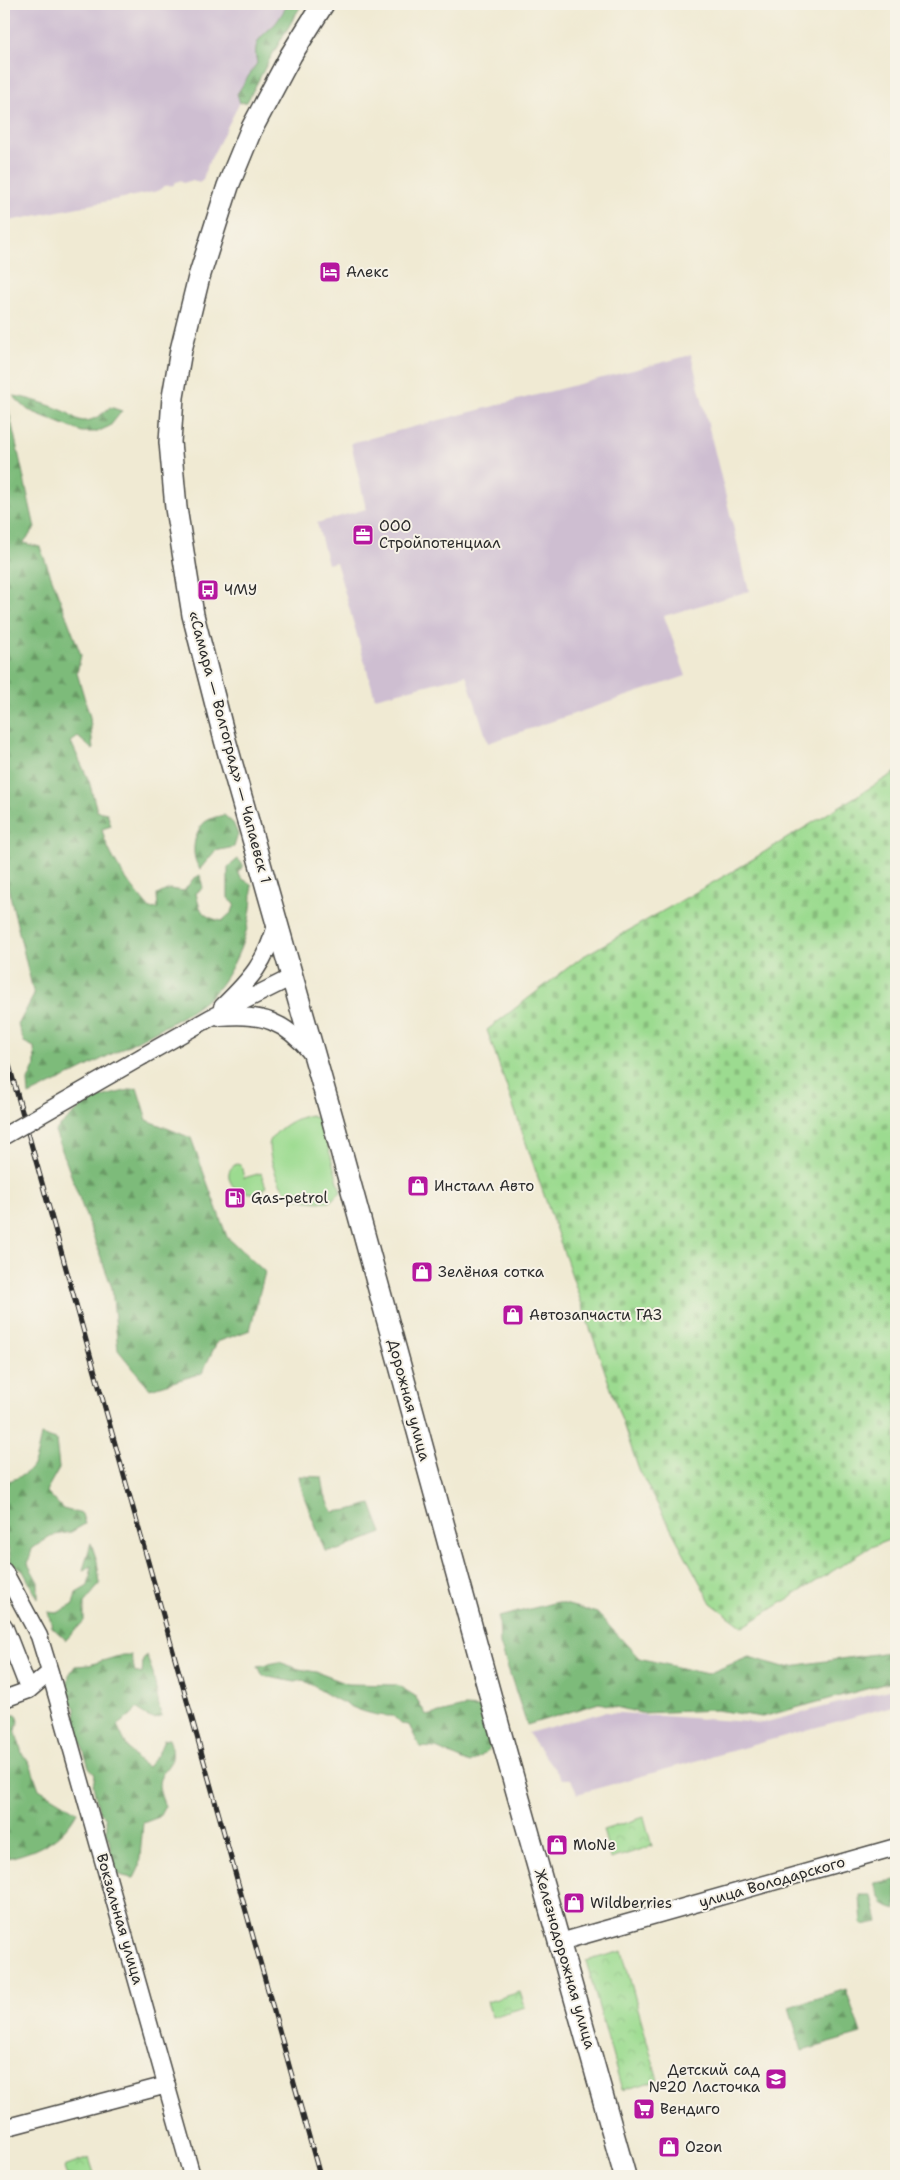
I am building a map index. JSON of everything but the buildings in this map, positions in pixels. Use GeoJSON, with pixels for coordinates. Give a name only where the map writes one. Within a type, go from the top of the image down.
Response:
{"type":"FeatureCollection","features":[{"type":"Feature","properties":{"kind":"main road","name":"«Самара — Волгоград» — Чапаевск 1"},"geometry":{"type":"LineString","coordinates":[[292,978],[193,615],[176,508],[170,442],[173,397],[182,350],[199,276],[228,186],[251,130],[291,55],[323,4]]}},
{"type":"Feature","properties":{"kind":"main road","name":"Дорожная улица"},"geometry":{"type":"LineString","coordinates":[[292,978],[503,1742]]}},
{"type":"Feature","properties":{"kind":"main road","name":"Железнодорожная улица"},"geometry":{"type":"LineString","coordinates":[[503,1742],[626,2176]]}},
{"type":"Feature","properties":{"kind":"street"},"geometry":{"type":"LineString","coordinates":[[210,1018],[243,986],[261,964],[270,946],[277,922]]}},
{"type":"Feature","properties":{"kind":"street"},"geometry":{"type":"LineString","coordinates":[[4,1136],[210,1018],[292,978]]}},
{"type":"Feature","properties":{"kind":"street"},"geometry":{"type":"LineString","coordinates":[[210,1018],[240,1015],[262,1018],[283,1026],[299,1038],[315,1057]]}},
{"type":"Feature","properties":{"kind":"street","name":"Вокзальная улица"},"geometry":{"type":"LineString","coordinates":[[4,1571],[39,1636],[192,2176]]}},
{"type":"Feature","properties":{"kind":"street"},"geometry":{"type":"LineString","coordinates":[[4,1626],[29,1690]]}},
{"type":"Feature","properties":{"kind":"street"},"geometry":{"type":"LineString","coordinates":[[4,1699],[29,1690],[48,1668]]}},
{"type":"Feature","properties":{"kind":"street","name":"улица Володарского"},"geometry":{"type":"LineString","coordinates":[[560,1942],[896,1847]]}},
{"type":"Feature","properties":{"kind":"street"},"geometry":{"type":"LineString","coordinates":[[4,2128],[167,2085]]}},
{"type":"Feature","properties":{"kind":"shaded area"},"geometry":{"type":"Polygon","coordinates":[[[4,4],[297,4],[254,75],[206,168],[203,180],[199,183],[193,180],[183,183],[181,180],[174,183],[174,185],[164,186],[158,191],[4,222],[4,4]]]}},
{"type":"Feature","properties":{"kind":"shaded area"},"geometry":{"type":"Polygon","coordinates":[[[691,355],[749,591],[664,616],[686,676],[488,743],[466,675],[375,698],[336,562],[328,564],[317,523],[366,509],[351,443],[691,355]]]}},
{"type":"Feature","properties":{"kind":"shaded area"},"geometry":{"type":"Polygon","coordinates":[[[896,1688],[896,1705],[577,1794],[571,1779],[562,1779],[528,1733],[605,1712],[763,1723],[896,1688]]]}},
{"type":"Feature","properties":{"kind":"green space"},"geometry":{"type":"Polygon","coordinates":[[[288,4],[302,4],[247,102],[240,103],[237,94],[257,63],[257,44],[275,24],[288,4]]]}},
{"type":"Feature","properties":{"kind":"green space"},"geometry":{"type":"Polygon","coordinates":[[[4,389],[35,528],[23,543],[40,547],[81,655],[77,673],[90,717],[93,750],[78,737],[71,742],[89,781],[97,811],[107,813],[111,826],[102,829],[109,850],[128,882],[150,909],[158,908],[157,895],[169,889],[184,891],[193,879],[200,875],[203,888],[196,893],[201,909],[206,915],[222,921],[232,912],[235,904],[228,898],[228,867],[238,859],[244,866],[238,872],[241,878],[251,884],[252,898],[247,930],[234,963],[216,991],[206,1000],[192,1011],[168,1024],[29,1095],[28,1081],[35,1065],[34,1047],[24,1042],[18,1025],[34,995],[4,870],[4,389]]]}},
{"type":"Feature","properties":{"kind":"green space"},"geometry":{"type":"Polygon","coordinates":[[[13,396],[47,405],[83,421],[96,418],[110,407],[122,411],[110,426],[97,432],[82,432],[28,410],[13,396]]]}},
{"type":"Feature","properties":{"kind":"green space"},"geometry":{"type":"Polygon","coordinates":[[[896,772],[896,1537],[871,1547],[743,1627],[711,1603],[639,1470],[487,1030],[582,957],[735,870],[896,772]]]}},
{"type":"Feature","properties":{"kind":"green space"},"geometry":{"type":"Polygon","coordinates":[[[224,815],[233,823],[238,834],[234,847],[215,851],[200,869],[194,851],[198,832],[205,822],[214,817],[224,815]]]}},
{"type":"Feature","properties":{"kind":"green space"},"geometry":{"type":"Polygon","coordinates":[[[137,1088],[147,1120],[191,1138],[227,1237],[265,1272],[250,1330],[217,1342],[202,1373],[150,1389],[118,1350],[112,1288],[55,1131],[89,1100],[137,1088]]]}},
{"type":"Feature","properties":{"kind":"green space"},"geometry":{"type":"Polygon","coordinates":[[[311,1115],[320,1119],[341,1192],[329,1202],[302,1200],[289,1193],[282,1187],[270,1156],[270,1141],[278,1131],[294,1120],[311,1115]]]}},
{"type":"Feature","properties":{"kind":"green space"},"geometry":{"type":"Polygon","coordinates":[[[236,1164],[241,1165],[244,1178],[261,1173],[266,1187],[260,1194],[240,1191],[233,1186],[229,1173],[236,1164]]]}},
{"type":"Feature","properties":{"kind":"green space"},"geometry":{"type":"Polygon","coordinates":[[[41,1435],[56,1440],[59,1468],[46,1491],[63,1509],[82,1514],[85,1524],[71,1532],[50,1536],[32,1549],[28,1564],[38,1582],[38,1599],[23,1571],[11,1562],[9,1550],[4,1541],[4,1473],[9,1481],[30,1469],[36,1458],[41,1435]]]}},
{"type":"Feature","properties":{"kind":"green space"},"geometry":{"type":"Polygon","coordinates":[[[299,1476],[322,1477],[325,1495],[333,1512],[371,1504],[382,1533],[338,1550],[325,1551],[303,1494],[299,1476]]]}},
{"type":"Feature","properties":{"kind":"green space"},"geometry":{"type":"Polygon","coordinates":[[[91,1543],[97,1561],[100,1584],[84,1603],[84,1621],[66,1640],[52,1627],[48,1612],[57,1613],[73,1605],[76,1593],[88,1586],[92,1566],[83,1570],[91,1543]]]}},
{"type":"Feature","properties":{"kind":"green space"},"geometry":{"type":"Polygon","coordinates":[[[557,1602],[597,1613],[639,1658],[707,1674],[749,1657],[784,1667],[896,1651],[896,1681],[762,1717],[716,1710],[641,1713],[599,1703],[527,1725],[500,1644],[499,1617],[557,1602]]]}},
{"type":"Feature","properties":{"kind":"green space"},"geometry":{"type":"Polygon","coordinates":[[[122,1655],[131,1655],[135,1672],[142,1674],[143,1660],[146,1655],[153,1673],[161,1717],[154,1719],[146,1716],[137,1708],[132,1715],[117,1725],[126,1743],[136,1759],[147,1767],[158,1754],[164,1740],[169,1739],[173,1753],[171,1761],[159,1782],[160,1793],[165,1806],[159,1817],[143,1823],[139,1868],[134,1878],[122,1876],[115,1872],[110,1862],[107,1825],[105,1816],[99,1812],[93,1785],[95,1775],[89,1767],[77,1731],[75,1708],[70,1701],[67,1689],[69,1675],[75,1666],[89,1665],[122,1655]]]}},
{"type":"Feature","properties":{"kind":"green space"},"geometry":{"type":"Polygon","coordinates":[[[279,1662],[299,1669],[316,1672],[348,1684],[397,1685],[415,1696],[427,1716],[464,1707],[481,1708],[490,1725],[492,1733],[491,1745],[480,1757],[470,1763],[436,1748],[420,1747],[409,1725],[401,1724],[393,1716],[369,1713],[357,1709],[335,1699],[303,1680],[295,1682],[263,1676],[258,1666],[279,1662]]]}},
{"type":"Feature","properties":{"kind":"green space"},"geometry":{"type":"Polygon","coordinates":[[[4,1715],[17,1715],[19,1721],[15,1730],[22,1753],[30,1764],[39,1789],[77,1812],[64,1831],[46,1844],[26,1853],[4,1859],[4,1749],[7,1745],[4,1731],[4,1715]]]}},
{"type":"Feature","properties":{"kind":"green space"},"geometry":{"type":"Polygon","coordinates":[[[644,1817],[652,1846],[611,1859],[603,1830],[644,1817]]]}},
{"type":"Feature","properties":{"kind":"green space"},"geometry":{"type":"Polygon","coordinates":[[[896,1880],[896,1910],[884,1905],[874,1883],[896,1880]]]}},
{"type":"Feature","properties":{"kind":"green space"},"geometry":{"type":"Polygon","coordinates":[[[860,1896],[872,1896],[878,1922],[862,1925],[860,1896]]]}},
{"type":"Feature","properties":{"kind":"green space"},"geometry":{"type":"Polygon","coordinates":[[[622,1951],[658,2080],[622,2090],[586,1961],[622,1951]]]}},
{"type":"Feature","properties":{"kind":"green space"},"geometry":{"type":"Polygon","coordinates":[[[846,1989],[861,2034],[802,2051],[789,2007],[846,1989]]]}},
{"type":"Feature","properties":{"kind":"green space"},"geometry":{"type":"Polygon","coordinates":[[[520,1992],[525,2007],[492,2017],[487,2002],[520,1992]]]}},
{"type":"Feature","properties":{"kind":"green space"},"geometry":{"type":"Polygon","coordinates":[[[89,2158],[95,2176],[67,2176],[64,2167],[89,2158]]]}},
{"type":"Feature","properties":{"kind":"railway"},"geometry":{"type":"LineString","coordinates":[[4,1047],[320,2176]]}},
{"type":"Feature","properties":{"kind":"place","name":"Алекс"},"geometry":{"type":"Point","coordinates":[330,272]}},
{"type":"Feature","properties":{"kind":"place","name":"ООО Стройпотенциал"},"geometry":{"type":"Point","coordinates":[363,535]}},
{"type":"Feature","properties":{"kind":"place","name":"ЧМУ"},"geometry":{"type":"Point","coordinates":[208,590]}},
{"type":"Feature","properties":{"kind":"place","name":"Инсталл Авто"},"geometry":{"type":"Point","coordinates":[418,1186]}},
{"type":"Feature","properties":{"kind":"place","name":"Gas-petrol"},"geometry":{"type":"Point","coordinates":[235,1198]}},
{"type":"Feature","properties":{"kind":"place","name":"Зелёная сотка"},"geometry":{"type":"Point","coordinates":[422,1272]}},
{"type":"Feature","properties":{"kind":"place","name":"Автозапчасти ГАЗ"},"geometry":{"type":"Point","coordinates":[513,1315]}},
{"type":"Feature","properties":{"kind":"place","name":"MoNe"},"geometry":{"type":"Point","coordinates":[557,1845]}},
{"type":"Feature","properties":{"kind":"place","name":"Wildberries"},"geometry":{"type":"Point","coordinates":[574,1903]}},
{"type":"Feature","properties":{"kind":"place","name":"Детский сад №20 Ласточка"},"geometry":{"type":"Point","coordinates":[776,2079]}},
{"type":"Feature","properties":{"kind":"place","name":"Вендиго"},"geometry":{"type":"Point","coordinates":[644,2109]}},
{"type":"Feature","properties":{"kind":"place","name":"Ozon"},"geometry":{"type":"Point","coordinates":[669,2147]}}]}
